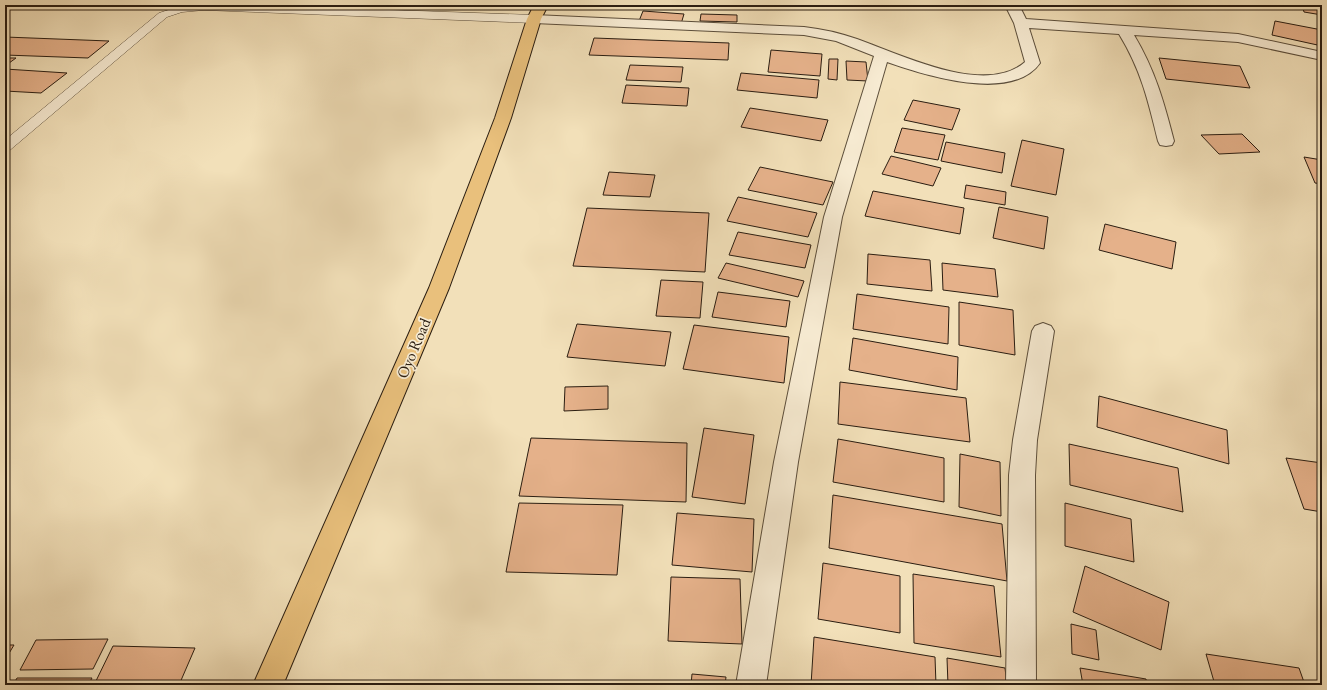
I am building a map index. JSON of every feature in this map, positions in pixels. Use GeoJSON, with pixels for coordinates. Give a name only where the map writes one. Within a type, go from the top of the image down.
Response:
{"type":"FeatureCollection","features":[{"type":"Feature","properties":{"kind":"highway","name":"Oyo Road"},"geometry":{"type":"LineString","coordinates":[[268,685],[439,288],[503,118],[538,12]]}},
{"type":"Feature","properties":{"kind":"street"},"geometry":{"type":"LineString","coordinates":[[538,12],[804,31],[829,35],[847,40],[882,54],[956,78],[980,79],[1015,76],[1027,70],[1033,63],[1021,23],[1012,5]]}},
{"type":"Feature","properties":{"kind":"street"},"geometry":{"type":"LineString","coordinates":[[1021,23],[1238,38],[1322,56]]}},
{"type":"Feature","properties":{"kind":"street"},"geometry":{"type":"LineString","coordinates":[[1124,30],[1139,55],[1155,95],[1166,141]]}},
{"type":"Feature","properties":{"kind":"street"},"geometry":{"type":"LineString","coordinates":[[750,685],[786,462],[833,217],[882,54]]}},
{"type":"Feature","properties":{"kind":"street"},"geometry":{"type":"LineString","coordinates":[[1021,685],[1022,475],[1025,440],[1043,331]]}},
{"type":"Feature","properties":{"kind":"lane"},"geometry":{"type":"LineString","coordinates":[[5,147],[163,15],[181,10],[204,8],[538,12]]}},
{"type":"Feature","properties":{"kind":"building"},"geometry":{"type":"Polygon","coordinates":[[[1302,5],[1322,5],[1322,15],[1304,12],[1302,5]]]}},
{"type":"Feature","properties":{"kind":"building"},"geometry":{"type":"Polygon","coordinates":[[[643,11],[684,14],[681,24],[639,21],[643,11]]]}},
{"type":"Feature","properties":{"kind":"building"},"geometry":{"type":"Polygon","coordinates":[[[701,14],[737,15],[737,22],[700,21],[701,14]]]}},
{"type":"Feature","properties":{"kind":"building"},"geometry":{"type":"Polygon","coordinates":[[[1275,21],[1322,30],[1322,46],[1272,35],[1275,21]]]}},
{"type":"Feature","properties":{"kind":"building"},"geometry":{"type":"Polygon","coordinates":[[[5,37],[109,41],[88,58],[5,55],[5,37]]]}},
{"type":"Feature","properties":{"kind":"building"},"geometry":{"type":"Polygon","coordinates":[[[594,38],[729,43],[728,60],[589,55],[594,38]]]}},
{"type":"Feature","properties":{"kind":"building"},"geometry":{"type":"Polygon","coordinates":[[[771,50],[822,54],[820,76],[768,72],[771,50]]]}},
{"type":"Feature","properties":{"kind":"building"},"geometry":{"type":"Polygon","coordinates":[[[5,58],[16,58],[5,66],[5,58]]]}},
{"type":"Feature","properties":{"kind":"building"},"geometry":{"type":"Polygon","coordinates":[[[1159,58],[1240,66],[1250,88],[1166,79],[1159,58]]]}},
{"type":"Feature","properties":{"kind":"building"},"geometry":{"type":"Polygon","coordinates":[[[829,59],[838,59],[837,80],[828,79],[829,59]]]}},
{"type":"Feature","properties":{"kind":"building"},"geometry":{"type":"Polygon","coordinates":[[[846,61],[866,62],[868,81],[847,80],[846,61]]]}},
{"type":"Feature","properties":{"kind":"building"},"geometry":{"type":"Polygon","coordinates":[[[630,65],[683,67],[681,82],[626,80],[630,65]]]}},
{"type":"Feature","properties":{"kind":"building"},"geometry":{"type":"Polygon","coordinates":[[[5,69],[67,73],[41,93],[5,91],[5,69]]]}},
{"type":"Feature","properties":{"kind":"building"},"geometry":{"type":"Polygon","coordinates":[[[741,73],[819,80],[817,98],[737,90],[741,73]]]}},
{"type":"Feature","properties":{"kind":"building"},"geometry":{"type":"Polygon","coordinates":[[[626,85],[689,88],[687,106],[622,103],[626,85]]]}},
{"type":"Feature","properties":{"kind":"building"},"geometry":{"type":"Polygon","coordinates":[[[913,100],[960,109],[952,130],[904,120],[913,100]]]}},
{"type":"Feature","properties":{"kind":"building"},"geometry":{"type":"Polygon","coordinates":[[[750,108],[828,120],[821,141],[741,127],[750,108]]]}},
{"type":"Feature","properties":{"kind":"building"},"geometry":{"type":"Polygon","coordinates":[[[902,128],[945,135],[938,160],[894,152],[902,128]]]}},
{"type":"Feature","properties":{"kind":"building"},"geometry":{"type":"Polygon","coordinates":[[[1242,134],[1260,152],[1219,154],[1201,135],[1242,134]]]}},
{"type":"Feature","properties":{"kind":"building"},"geometry":{"type":"Polygon","coordinates":[[[1022,140],[1064,149],[1056,195],[1011,186],[1022,140]]]}},
{"type":"Feature","properties":{"kind":"building"},"geometry":{"type":"Polygon","coordinates":[[[946,142],[1005,153],[1002,173],[941,161],[946,142]]]}},
{"type":"Feature","properties":{"kind":"building"},"geometry":{"type":"Polygon","coordinates":[[[891,156],[941,168],[933,186],[882,174],[891,156]]]}},
{"type":"Feature","properties":{"kind":"building"},"geometry":{"type":"Polygon","coordinates":[[[1304,157],[1322,160],[1322,184],[1315,183],[1304,157]]]}},
{"type":"Feature","properties":{"kind":"building"},"geometry":{"type":"Polygon","coordinates":[[[760,167],[833,182],[823,205],[748,190],[760,167]]]}},
{"type":"Feature","properties":{"kind":"building"},"geometry":{"type":"Polygon","coordinates":[[[609,172],[655,175],[650,197],[603,195],[609,172]]]}},
{"type":"Feature","properties":{"kind":"building"},"geometry":{"type":"Polygon","coordinates":[[[966,185],[1006,192],[1005,205],[964,198],[966,185]]]}},
{"type":"Feature","properties":{"kind":"building"},"geometry":{"type":"Polygon","coordinates":[[[873,191],[964,208],[960,234],[865,216],[873,191]]]}},
{"type":"Feature","properties":{"kind":"building"},"geometry":{"type":"Polygon","coordinates":[[[738,197],[817,213],[808,237],[727,221],[738,197]]]}},
{"type":"Feature","properties":{"kind":"building"},"geometry":{"type":"Polygon","coordinates":[[[999,207],[1048,217],[1044,249],[993,238],[999,207]]]}},
{"type":"Feature","properties":{"kind":"building"},"geometry":{"type":"Polygon","coordinates":[[[587,208],[709,213],[705,272],[573,266],[587,208]]]}},
{"type":"Feature","properties":{"kind":"building"},"geometry":{"type":"Polygon","coordinates":[[[1105,224],[1176,242],[1172,269],[1099,250],[1105,224]]]}},
{"type":"Feature","properties":{"kind":"building"},"geometry":{"type":"Polygon","coordinates":[[[738,232],[811,245],[805,268],[729,255],[738,232]]]}},
{"type":"Feature","properties":{"kind":"building"},"geometry":{"type":"Polygon","coordinates":[[[868,254],[930,260],[932,291],[867,284],[868,254]]]}},
{"type":"Feature","properties":{"kind":"building"},"geometry":{"type":"Polygon","coordinates":[[[726,263],[804,281],[798,297],[718,278],[726,263]]]}},
{"type":"Feature","properties":{"kind":"building"},"geometry":{"type":"Polygon","coordinates":[[[942,263],[995,269],[998,297],[943,290],[942,263]]]}},
{"type":"Feature","properties":{"kind":"building"},"geometry":{"type":"Polygon","coordinates":[[[661,280],[703,282],[700,318],[656,316],[661,280]]]}},
{"type":"Feature","properties":{"kind":"building"},"geometry":{"type":"Polygon","coordinates":[[[718,292],[790,301],[786,327],[712,317],[718,292]]]}},
{"type":"Feature","properties":{"kind":"building"},"geometry":{"type":"Polygon","coordinates":[[[857,294],[949,307],[948,344],[853,329],[857,294]]]}},
{"type":"Feature","properties":{"kind":"building"},"geometry":{"type":"Polygon","coordinates":[[[959,302],[1013,310],[1015,355],[959,345],[959,302]]]}},
{"type":"Feature","properties":{"kind":"building"},"geometry":{"type":"Polygon","coordinates":[[[577,324],[671,332],[665,366],[567,357],[577,324]]]}},
{"type":"Feature","properties":{"kind":"building"},"geometry":{"type":"Polygon","coordinates":[[[694,325],[789,337],[784,383],[683,369],[694,325]]]}},
{"type":"Feature","properties":{"kind":"building"},"geometry":{"type":"Polygon","coordinates":[[[853,338],[958,357],[957,390],[849,370],[853,338]]]}},
{"type":"Feature","properties":{"kind":"building"},"geometry":{"type":"Polygon","coordinates":[[[840,382],[966,398],[970,442],[838,424],[840,382]]]}},
{"type":"Feature","properties":{"kind":"building"},"geometry":{"type":"Polygon","coordinates":[[[608,386],[608,409],[564,411],[565,387],[608,386]]]}},
{"type":"Feature","properties":{"kind":"building"},"geometry":{"type":"Polygon","coordinates":[[[1099,396],[1227,430],[1229,464],[1097,427],[1099,396]]]}},
{"type":"Feature","properties":{"kind":"building"},"geometry":{"type":"Polygon","coordinates":[[[704,428],[754,435],[745,504],[692,497],[704,428]]]}},
{"type":"Feature","properties":{"kind":"building"},"geometry":{"type":"Polygon","coordinates":[[[531,438],[687,443],[686,502],[519,496],[531,438]]]}},
{"type":"Feature","properties":{"kind":"building"},"geometry":{"type":"Polygon","coordinates":[[[838,439],[944,458],[944,502],[833,482],[838,439]]]}},
{"type":"Feature","properties":{"kind":"building"},"geometry":{"type":"Polygon","coordinates":[[[1069,444],[1178,468],[1183,512],[1070,485],[1069,444]]]}},
{"type":"Feature","properties":{"kind":"building"},"geometry":{"type":"Polygon","coordinates":[[[960,454],[1000,462],[1001,516],[959,507],[960,454]]]}},
{"type":"Feature","properties":{"kind":"building"},"geometry":{"type":"Polygon","coordinates":[[[1286,458],[1322,463],[1322,512],[1304,509],[1286,458]]]}},
{"type":"Feature","properties":{"kind":"building"},"geometry":{"type":"Polygon","coordinates":[[[833,495],[1002,524],[1007,581],[829,548],[833,495]]]}},
{"type":"Feature","properties":{"kind":"building"},"geometry":{"type":"Polygon","coordinates":[[[519,503],[623,505],[617,575],[506,572],[519,503]]]}},
{"type":"Feature","properties":{"kind":"building"},"geometry":{"type":"Polygon","coordinates":[[[1065,503],[1131,519],[1134,562],[1065,546],[1065,503]]]}},
{"type":"Feature","properties":{"kind":"building"},"geometry":{"type":"Polygon","coordinates":[[[677,513],[754,519],[752,572],[672,565],[677,513]]]}},
{"type":"Feature","properties":{"kind":"building"},"geometry":{"type":"Polygon","coordinates":[[[823,563],[900,576],[900,633],[818,619],[823,563]]]}},
{"type":"Feature","properties":{"kind":"building"},"geometry":{"type":"Polygon","coordinates":[[[1085,566],[1169,602],[1161,650],[1073,612],[1085,566]]]}},
{"type":"Feature","properties":{"kind":"building"},"geometry":{"type":"Polygon","coordinates":[[[913,574],[994,586],[1001,657],[914,643],[913,574]]]}},
{"type":"Feature","properties":{"kind":"building"},"geometry":{"type":"Polygon","coordinates":[[[671,577],[740,579],[742,644],[668,641],[671,577]]]}},
{"type":"Feature","properties":{"kind":"building"},"geometry":{"type":"Polygon","coordinates":[[[1071,624],[1096,630],[1099,660],[1072,654],[1071,624]]]}},
{"type":"Feature","properties":{"kind":"building"},"geometry":{"type":"Polygon","coordinates":[[[814,637],[935,657],[936,685],[811,685],[814,637]]]}},
{"type":"Feature","properties":{"kind":"building"},"geometry":{"type":"Polygon","coordinates":[[[108,639],[93,669],[20,670],[36,640],[108,639]]]}},
{"type":"Feature","properties":{"kind":"building"},"geometry":{"type":"Polygon","coordinates":[[[5,645],[14,645],[5,660],[5,645]]]}},
{"type":"Feature","properties":{"kind":"building"},"geometry":{"type":"Polygon","coordinates":[[[113,646],[195,648],[179,685],[94,685],[113,646]]]}},
{"type":"Feature","properties":{"kind":"building"},"geometry":{"type":"Polygon","coordinates":[[[1206,654],[1299,668],[1305,685],[1215,685],[1206,654]]]}},
{"type":"Feature","properties":{"kind":"building"},"geometry":{"type":"Polygon","coordinates":[[[947,658],[1005,668],[1007,685],[948,685],[947,658]]]}},
{"type":"Feature","properties":{"kind":"building"},"geometry":{"type":"Polygon","coordinates":[[[1080,668],[1146,679],[1147,685],[1083,685],[1080,668]]]}},
{"type":"Feature","properties":{"kind":"building"},"geometry":{"type":"Polygon","coordinates":[[[692,674],[726,677],[725,685],[691,685],[692,674]]]}},
{"type":"Feature","properties":{"kind":"building"},"geometry":{"type":"Polygon","coordinates":[[[17,678],[92,678],[88,685],[13,685],[17,678]]]}}]}
